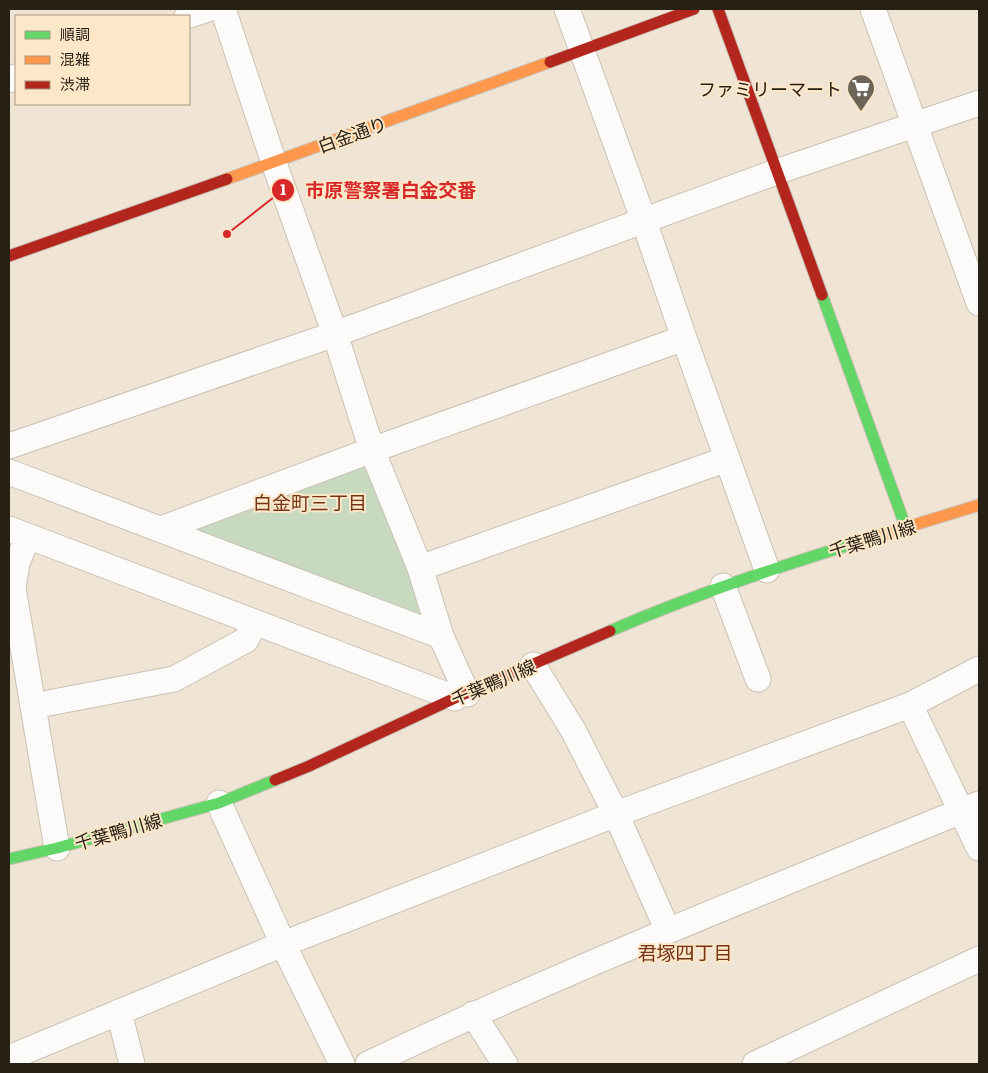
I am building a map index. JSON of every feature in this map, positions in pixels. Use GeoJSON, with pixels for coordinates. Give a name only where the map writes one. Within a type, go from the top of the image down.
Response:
{"type":"FeatureCollection","features":[{"type":"Feature","properties":{"kind":"street"},"geometry":{"type":"LineString","coordinates":[[190,15],[208,9]]}},
{"type":"Feature","properties":{"kind":"street"},"geometry":{"type":"LineString","coordinates":[[223,9],[274,162],[335,334],[372,450],[420,568],[461,696]]}},
{"type":"Feature","properties":{"kind":"street"},"geometry":{"type":"LineString","coordinates":[[567,9],[767,570]]}},
{"type":"Feature","properties":{"kind":"street","name":"白金通り"},"geometry":{"type":"LineString","coordinates":[[9,256],[694,9]]}},
{"type":"Feature","properties":{"kind":"street"},"geometry":{"type":"LineString","coordinates":[[718,9],[906,528]]}},
{"type":"Feature","properties":{"kind":"street"},"geometry":{"type":"LineString","coordinates":[[873,9],[914,126],[969,244],[979,303]]}},
{"type":"Feature","properties":{"kind":"street"},"geometry":{"type":"LineString","coordinates":[[9,446],[335,334],[776,172],[979,103]]}},
{"type":"Feature","properties":{"kind":"street"},"geometry":{"type":"LineString","coordinates":[[161,529],[372,450],[684,338]]}},
{"type":"Feature","properties":{"kind":"street"},"geometry":{"type":"LineString","coordinates":[[420,568],[727,459]]}},
{"type":"Feature","properties":{"kind":"street"},"geometry":{"type":"LineString","coordinates":[[9,472],[441,636]]}},
{"type":"Feature","properties":{"kind":"street","name":"千葉鴨川線"},"geometry":{"type":"LineString","coordinates":[[9,859],[57,848],[220,803],[307,768],[461,696],[646,615],[767,570],[979,505]]}},
{"type":"Feature","properties":{"kind":"street"},"geometry":{"type":"LineString","coordinates":[[57,848],[13,588],[17,563],[18,533],[255,623],[461,696]]}},
{"type":"Feature","properties":{"kind":"street"},"geometry":{"type":"LineString","coordinates":[[724,586],[758,679]]}},
{"type":"Feature","properties":{"kind":"street"},"geometry":{"type":"LineString","coordinates":[[33,706],[174,679],[246,640],[255,623]]}},
{"type":"Feature","properties":{"kind":"street"},"geometry":{"type":"LineString","coordinates":[[533,664],[573,730],[616,814],[668,931]]}},
{"type":"Feature","properties":{"kind":"street"},"geometry":{"type":"LineString","coordinates":[[9,1058],[283,944],[616,814],[910,705],[979,669]]}},
{"type":"Feature","properties":{"kind":"street"},"geometry":{"type":"LineString","coordinates":[[910,705],[970,808],[979,848]]}},
{"type":"Feature","properties":{"kind":"street"},"geometry":{"type":"LineString","coordinates":[[220,803],[283,944],[342,1064]]}},
{"type":"Feature","properties":{"kind":"street"},"geometry":{"type":"LineString","coordinates":[[368,1064],[473,1014],[668,931],[970,808]]}},
{"type":"Feature","properties":{"kind":"street"},"geometry":{"type":"LineString","coordinates":[[755,1064],[979,959]]}},
{"type":"Feature","properties":{"kind":"street"},"geometry":{"type":"LineString","coordinates":[[119,1012],[132,1064]]}},
{"type":"Feature","properties":{"kind":"street"},"geometry":{"type":"LineString","coordinates":[[473,1014],[505,1064]]}},
{"type":"Feature","properties":{"kind":"green space"},"geometry":{"type":"Polygon","coordinates":[[[372,450],[441,636],[161,529],[372,450]]]}},
{"type":"Feature","properties":{"kind":"traffic: fast"},"geometry":{"type":"LineString","coordinates":[[822,295],[906,528]]}},
{"type":"Feature","properties":{"kind":"traffic: fast"},"geometry":{"type":"LineString","coordinates":[[610,631],[742,580],[878,536]]}},
{"type":"Feature","properties":{"kind":"traffic: fast"},"geometry":{"type":"LineString","coordinates":[[9,859],[57,848],[219,803],[275,780]]}},
{"type":"Feature","properties":{"kind":"traffic: slow"},"geometry":{"type":"LineString","coordinates":[[227,179],[550,62]]}},
{"type":"Feature","properties":{"kind":"traffic: slow"},"geometry":{"type":"LineString","coordinates":[[878,536],[979,505]]}},
{"type":"Feature","properties":{"kind":"traffic: jam"},"geometry":{"type":"LineString","coordinates":[[550,62],[694,9]]}},
{"type":"Feature","properties":{"kind":"traffic: jam"},"geometry":{"type":"LineString","coordinates":[[718,9],[822,295]]}},
{"type":"Feature","properties":{"kind":"traffic: jam"},"geometry":{"type":"LineString","coordinates":[[9,256],[227,179]]}},
{"type":"Feature","properties":{"kind":"traffic: jam"},"geometry":{"type":"LineString","coordinates":[[275,780],[455,698],[610,631]]}},
{"type":"Feature","properties":{"kind":"place","name":"ファミリーマート"},"geometry":{"type":"Point","coordinates":[861,112]}},
{"type":"Feature","properties":{"kind":"place","name":"市原警察署白金交番"},"geometry":{"type":"Point","coordinates":[227,234]}},
{"type":"Feature","properties":{"kind":"district","name":"白金町三丁目"},"geometry":{"type":"Point","coordinates":[310,502]}},
{"type":"Feature","properties":{"kind":"district","name":"君塚四丁目"},"geometry":{"type":"Point","coordinates":[685,952]}}]}
